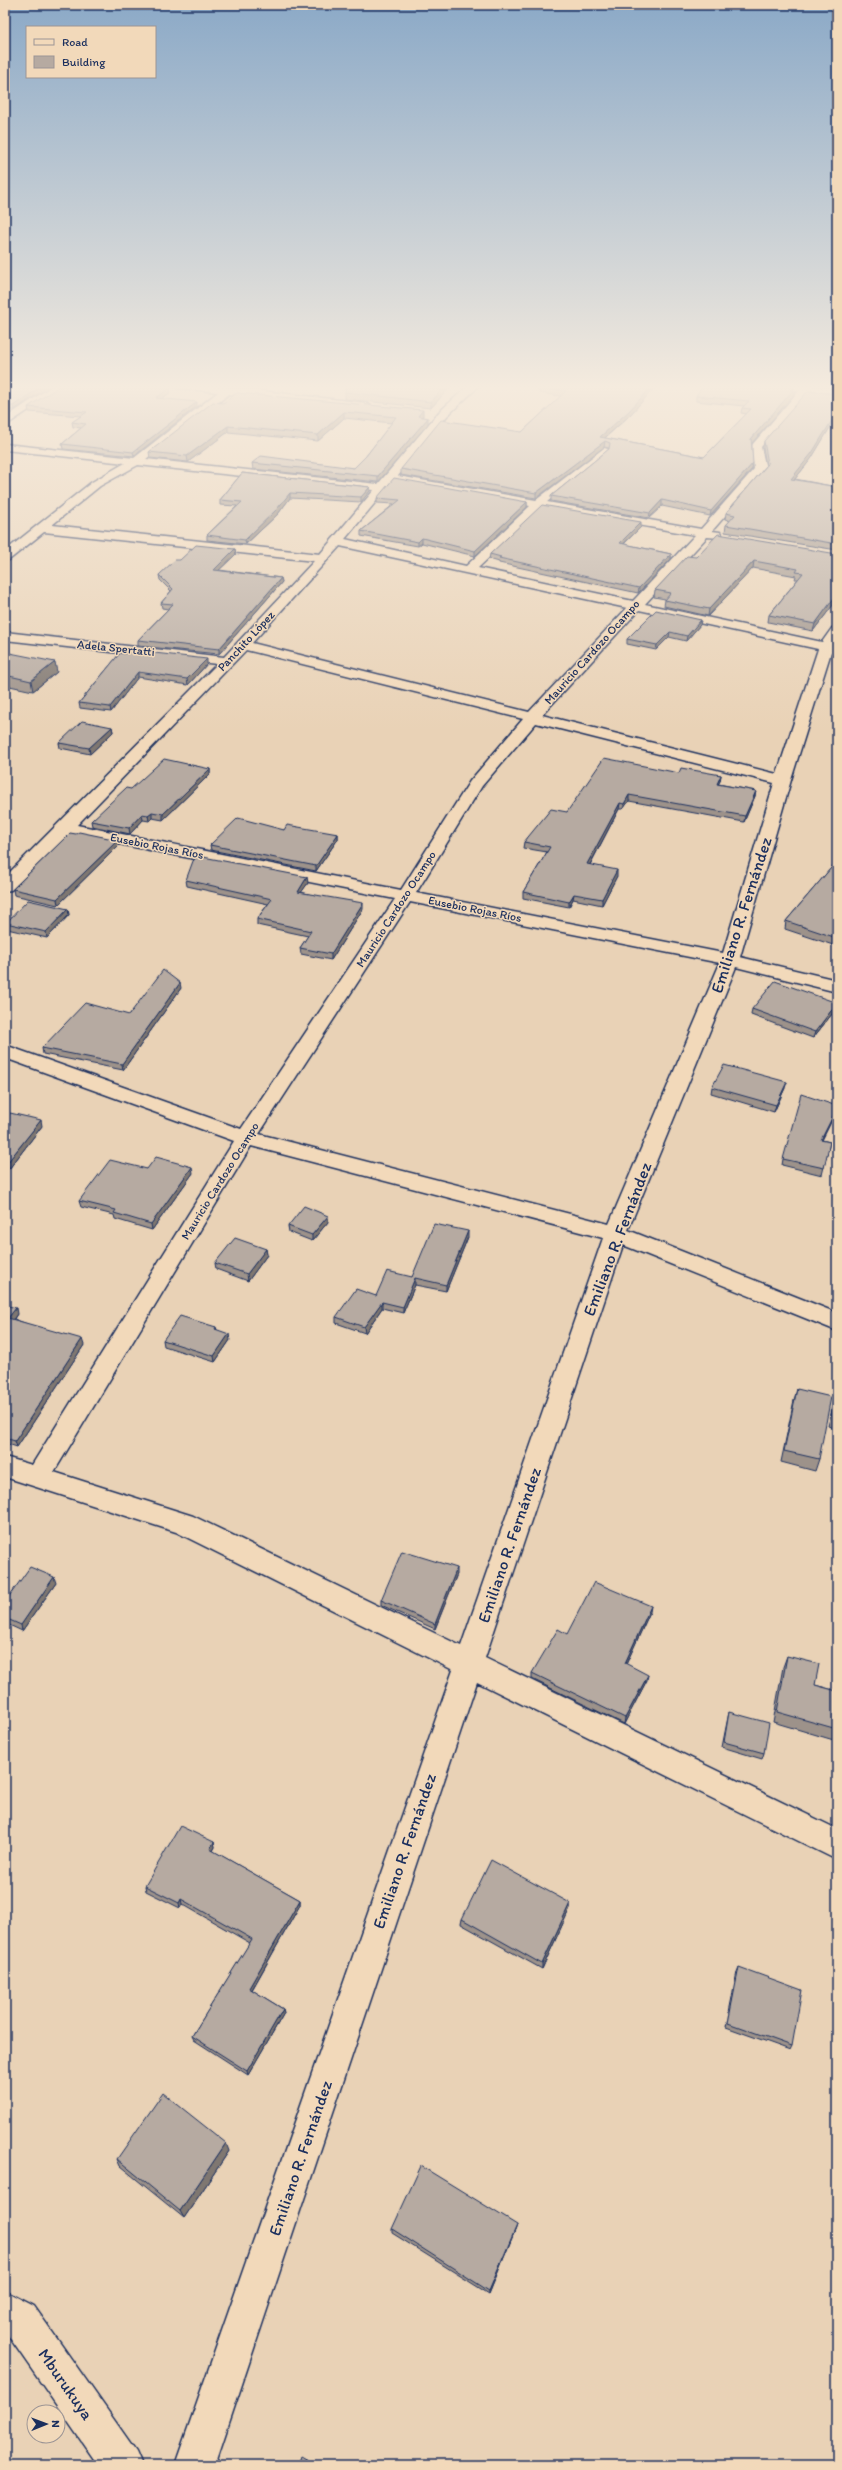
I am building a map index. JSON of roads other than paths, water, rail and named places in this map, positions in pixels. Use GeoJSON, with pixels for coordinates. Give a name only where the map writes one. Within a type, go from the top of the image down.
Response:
{"type":"FeatureCollection","features":[{"type":"Feature","properties":{"kind":"street"},"geometry":{"type":"LineString","coordinates":[[5,557],[76,500]]}},
{"type":"Feature","properties":{"kind":"street","name":"Panchito López"},"geometry":{"type":"LineString","coordinates":[[5,886],[65,828],[243,645],[324,558],[335,541],[372,500]]}},
{"type":"Feature","properties":{"kind":"street"},"geometry":{"type":"LineString","coordinates":[[517,500],[728,537]]}},
{"type":"Feature","properties":{"kind":"street"},"geometry":{"type":"LineString","coordinates":[[470,569],[541,500]]}},
{"type":"Feature","properties":{"kind":"street","name":"Mauricio Cardozo Ocampo"},"geometry":{"type":"LineString","coordinates":[[38,1476],[246,1138],[406,895],[476,784],[532,718],[733,500]]}},
{"type":"Feature","properties":{"kind":"street"},"geometry":{"type":"LineString","coordinates":[[698,519],[730,524]]}},
{"type":"Feature","properties":{"kind":"street"},"geometry":{"type":"LineString","coordinates":[[42,528],[151,541],[324,558]]}},
{"type":"Feature","properties":{"kind":"street"},"geometry":{"type":"LineString","coordinates":[[335,541],[635,605],[833,642]]}},
{"type":"Feature","properties":{"kind":"street","name":"Adela Spertatti"},"geometry":{"type":"LineString","coordinates":[[5,636],[227,661]]}},
{"type":"Feature","properties":{"kind":"street","name":"Emiliano R. Fernández"},"geometry":{"type":"LineString","coordinates":[[195,2465],[616,1234],[730,960],[783,780],[833,642]]}},
{"type":"Feature","properties":{"kind":"street"},"geometry":{"type":"LineString","coordinates":[[243,645],[783,780]]}},
{"type":"Feature","properties":{"kind":"street","name":"Eusebio Rojas Ríos"},"geometry":{"type":"LineString","coordinates":[[65,828],[730,960],[837,986]]}},
{"type":"Feature","properties":{"kind":"street"},"geometry":{"type":"LineString","coordinates":[[5,1051],[208,1126],[246,1138],[616,1234],[837,1322]]}},
{"type":"Feature","properties":{"kind":"street"},"geometry":{"type":"LineString","coordinates":[[5,1466],[184,1524],[837,1845]]}},
{"type":"Feature","properties":{"kind":"street","name":"Mburukuya"},"geometry":{"type":"LineString","coordinates":[[5,2310],[21,2319],[122,2465]]}}]}
